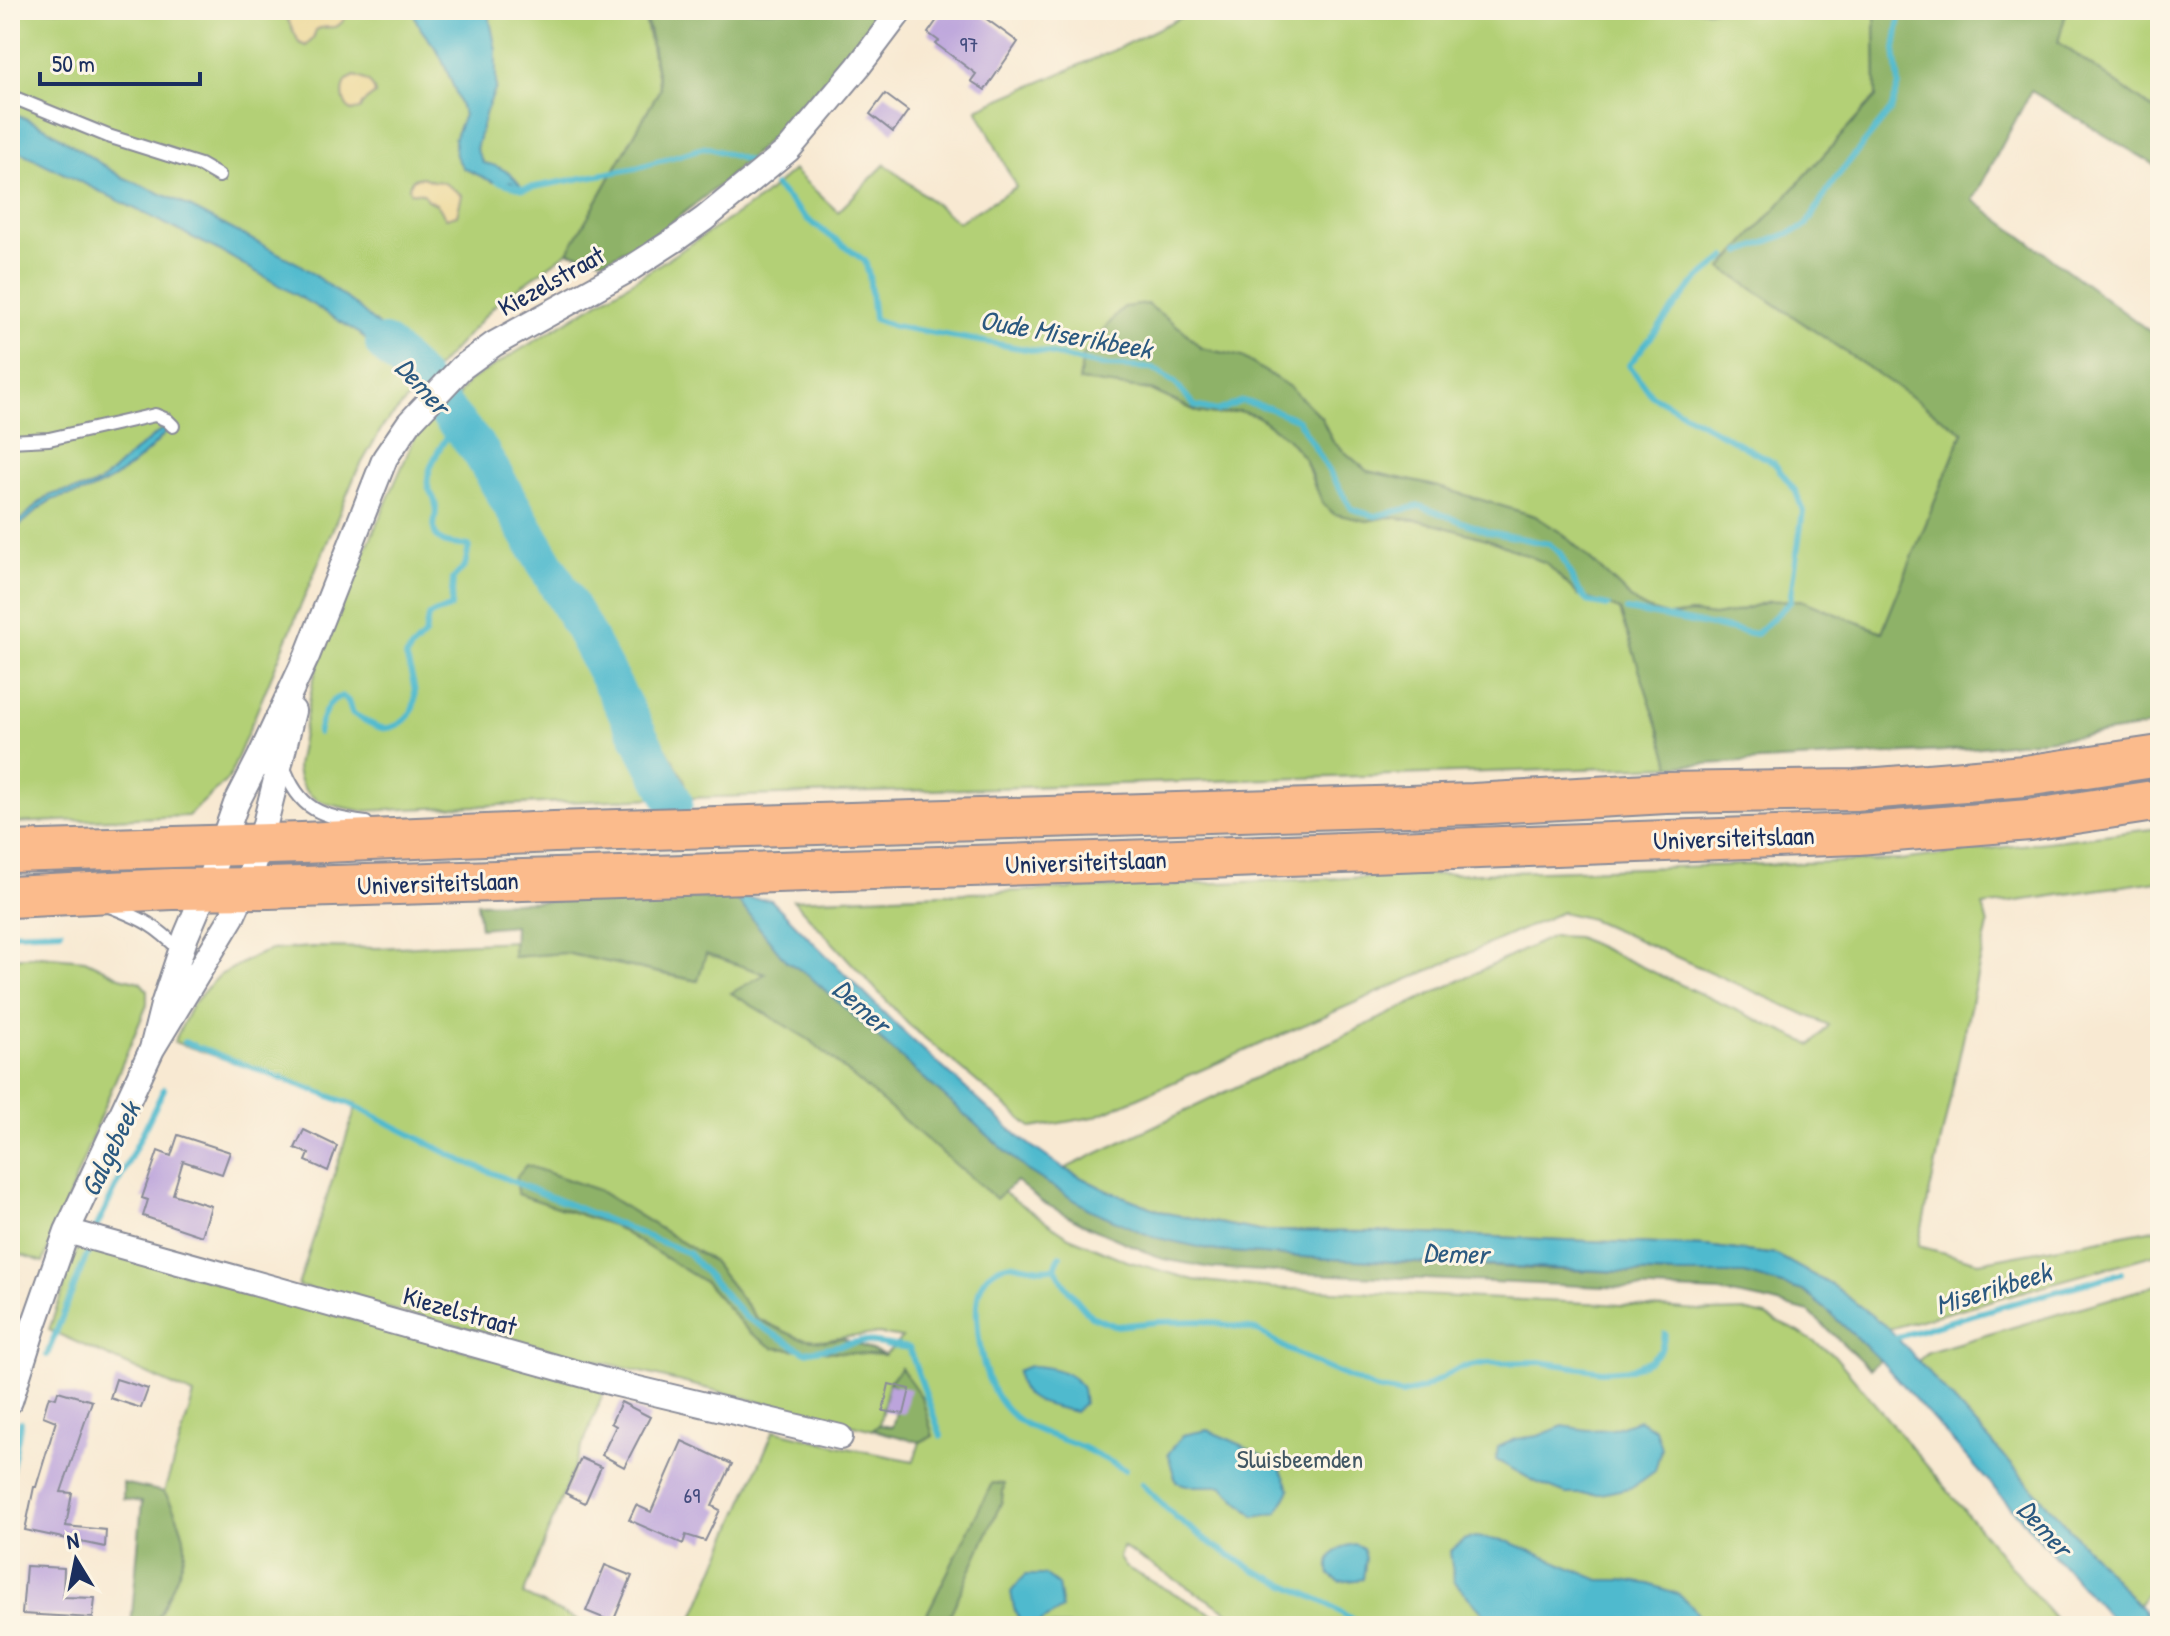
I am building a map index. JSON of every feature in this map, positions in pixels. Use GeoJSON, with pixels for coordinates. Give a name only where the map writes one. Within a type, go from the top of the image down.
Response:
{"type":"FeatureCollection","features":[{"type":"Feature","properties":{"kind":"highway","name":"Universiteitslaan"},"geometry":{"type":"LineString","coordinates":[[10,852],[1473,804],[1666,793],[1855,790],[2025,776],[2160,756]]}},
{"type":"Feature","properties":{"kind":"highway","name":"Universiteitslaan"},"geometry":{"type":"LineString","coordinates":[[10,897],[1858,834],[2029,820],[2160,800]]}},
{"type":"Feature","properties":{"kind":"street","name":"Kiezelstraat"},"geometry":{"type":"LineString","coordinates":[[152,1049],[181,951],[236,804],[307,656],[385,458],[416,415],[461,368],[494,344],[628,270],[704,219],[788,150],[901,10]]}},
{"type":"Feature","properties":{"kind":"street","name":"Kiezelstraat"},"geometry":{"type":"LineString","coordinates":[[10,1401],[67,1231],[152,1049],[228,925],[245,888],[260,844],[307,656]]}},
{"type":"Feature","properties":{"kind":"street"},"geometry":{"type":"LineString","coordinates":[[1093,816],[1096,862]]}},
{"type":"Feature","properties":{"kind":"street","name":"Kiezelstraat"},"geometry":{"type":"LineString","coordinates":[[67,1231],[613,1383],[840,1437]]}},
{"type":"Feature","properties":{"kind":"lane"},"geometry":{"type":"LineString","coordinates":[[10,96],[137,147],[200,165],[219,176]]}},
{"type":"Feature","properties":{"kind":"lane"},"geometry":{"type":"LineString","coordinates":[[10,441],[49,439],[155,415],[173,426]]}},
{"type":"Feature","properties":{"kind":"lane"},"geometry":{"type":"LineString","coordinates":[[281,760],[297,795],[319,812],[337,819],[440,836]]}},
{"type":"Feature","properties":{"kind":"lane"},"geometry":{"type":"LineString","coordinates":[[80,894],[144,919],[181,951]]}},
{"type":"Feature","properties":{"kind":"green space"},"geometry":{"type":"Polygon","coordinates":[[[10,10],[643,10],[660,89],[568,252],[495,305],[383,426],[356,473],[229,778],[188,816],[10,823],[10,10]]]}},
{"type":"Feature","properties":{"kind":"green space"},"geometry":{"type":"Polygon","coordinates":[[[641,10],[869,10],[883,19],[801,110],[722,183],[662,230],[606,260],[568,252],[660,89],[649,29],[641,10]]]}},
{"type":"Feature","properties":{"kind":"green space"},"geometry":{"type":"Polygon","coordinates":[[[1196,10],[1875,10],[1876,97],[1722,268],[1963,432],[1882,632],[1801,600],[1769,601],[1714,616],[1691,613],[1669,616],[1647,609],[1636,603],[1563,534],[1535,516],[1435,486],[1367,471],[1333,442],[1321,417],[1291,388],[1242,357],[1201,348],[1183,330],[1147,304],[1095,339],[1083,356],[1080,381],[1151,390],[1198,412],[1215,415],[1239,411],[1257,416],[1287,438],[1305,459],[1315,488],[1367,521],[1388,517],[1423,521],[1487,539],[1547,563],[1578,595],[1620,610],[1671,766],[690,798],[684,779],[517,491],[459,404],[459,394],[469,381],[760,199],[793,170],[838,212],[885,164],[958,222],[1016,187],[977,109],[1110,52],[1196,10]]]}},
{"type":"Feature","properties":{"kind":"green space"},"geometry":{"type":"Polygon","coordinates":[[[1875,10],[2067,10],[2058,42],[2160,114],[2160,168],[2031,91],[1973,200],[2160,339],[2160,725],[1944,751],[1671,766],[1620,610],[1578,595],[1546,563],[1487,539],[1423,521],[1388,517],[1367,521],[1334,514],[1323,505],[1305,459],[1287,438],[1257,416],[1239,411],[1215,415],[1198,412],[1151,390],[1079,381],[1083,356],[1095,339],[1124,307],[1147,304],[1183,330],[1201,348],[1242,357],[1291,388],[1321,417],[1333,442],[1367,471],[1435,486],[1535,516],[1563,534],[1636,603],[1647,609],[1669,616],[1691,613],[1714,616],[1770,601],[1801,600],[1882,632],[1963,432],[1722,268],[1876,97],[1875,10]]]}},
{"type":"Feature","properties":{"kind":"green space"},"geometry":{"type":"Polygon","coordinates":[[[2067,10],[2160,10],[2160,114],[2058,42],[2067,10]]]}},
{"type":"Feature","properties":{"kind":"green space"},"geometry":{"type":"Polygon","coordinates":[[[431,419],[455,435],[468,451],[656,798],[362,811],[329,804],[304,788],[297,766],[313,681],[333,624],[414,439],[431,419]]]}},
{"type":"Feature","properties":{"kind":"green space"},"geometry":{"type":"Polygon","coordinates":[[[2160,828],[2160,886],[2157,881],[1983,906],[1988,925],[1918,1246],[1979,1262],[2160,1228],[2160,1253],[1889,1329],[1835,1287],[1777,1255],[1706,1246],[1376,1232],[1260,1231],[1166,1213],[1104,1189],[1064,1169],[1553,936],[1577,937],[1812,1045],[1829,1025],[1591,919],[1562,912],[1094,1117],[1032,1128],[908,1024],[793,900],[1899,860],[2160,828]]]}},
{"type":"Feature","properties":{"kind":"green space"},"geometry":{"type":"Polygon","coordinates":[[[735,897],[786,961],[807,974],[1028,1171],[1217,1251],[1531,1269],[1745,1274],[1803,1291],[1880,1360],[1870,1369],[1809,1312],[1720,1292],[1312,1274],[1212,1268],[1163,1259],[1089,1227],[1042,1202],[1016,1181],[996,1199],[811,1041],[731,993],[765,974],[706,954],[698,981],[565,953],[513,957],[514,925],[480,928],[477,903],[735,897]]]}},
{"type":"Feature","properties":{"kind":"green space","name":"Sluisbeemden"},"geometry":{"type":"Polygon","coordinates":[[[514,941],[513,957],[565,953],[697,981],[706,953],[766,974],[732,993],[811,1041],[997,1198],[1003,1192],[1069,1237],[1127,1261],[1194,1280],[1271,1288],[1712,1312],[1744,1311],[1765,1316],[1799,1332],[1834,1355],[2061,1626],[1251,1626],[1122,1547],[1119,1558],[1125,1567],[1235,1626],[942,1626],[993,1483],[921,1626],[690,1626],[774,1430],[914,1461],[920,1442],[933,1436],[901,1368],[889,1382],[879,1425],[873,1430],[298,1286],[357,1104],[174,1042],[192,1005],[205,990],[220,975],[255,956],[271,950],[312,947],[378,948],[514,941]],[[598,1190],[518,1194],[612,1225],[706,1283],[749,1332],[774,1348],[885,1355],[902,1338],[879,1334],[824,1341],[798,1338],[757,1318],[712,1261],[598,1190]]]}},
{"type":"Feature","properties":{"kind":"green space"},"geometry":{"type":"Polygon","coordinates":[[[40,956],[85,960],[120,977],[140,982],[147,990],[147,1005],[43,1262],[10,1251],[10,958],[40,956]]]}},
{"type":"Feature","properties":{"kind":"green space"},"geometry":{"type":"Polygon","coordinates":[[[526,1165],[598,1190],[712,1261],[757,1319],[799,1338],[824,1341],[841,1338],[885,1355],[774,1348],[749,1332],[706,1283],[612,1225],[517,1194],[517,1176],[526,1165]]]}},
{"type":"Feature","properties":{"kind":"green space"},"geometry":{"type":"Polygon","coordinates":[[[79,1244],[605,1389],[523,1595],[590,1626],[154,1626],[184,1556],[183,1532],[164,1492],[194,1395],[49,1330],[79,1244]]]}},
{"type":"Feature","properties":{"kind":"green space"},"geometry":{"type":"Polygon","coordinates":[[[2160,1284],[2160,1575],[2138,1605],[1918,1361],[1928,1352],[2160,1284]]]}},
{"type":"Feature","properties":{"kind":"green space"},"geometry":{"type":"Polygon","coordinates":[[[901,1368],[922,1398],[933,1436],[920,1442],[873,1430],[879,1425],[892,1427],[906,1392],[889,1382],[901,1368]]]}},
{"type":"Feature","properties":{"kind":"green space"},"geometry":{"type":"Polygon","coordinates":[[[123,1483],[164,1492],[183,1532],[184,1556],[154,1626],[131,1626],[142,1502],[123,1499],[123,1483]]]}},
{"type":"Feature","properties":{"kind":"green space"},"geometry":{"type":"Polygon","coordinates":[[[992,1483],[1004,1484],[1002,1501],[945,1626],[921,1626],[992,1483]]]}},
{"type":"Feature","properties":{"kind":"sand"},"geometry":{"type":"Polygon","coordinates":[[[292,10],[343,10],[345,18],[338,26],[316,30],[306,46],[299,43],[288,20],[292,10]]]}},
{"type":"Feature","properties":{"kind":"sand"},"geometry":{"type":"Polygon","coordinates":[[[355,76],[368,82],[375,94],[360,109],[351,111],[343,92],[347,80],[355,76]]]}},
{"type":"Feature","properties":{"kind":"sand"},"geometry":{"type":"Polygon","coordinates":[[[422,177],[443,183],[462,195],[457,215],[446,218],[437,204],[427,200],[423,193],[410,192],[413,179],[422,177]]]}},
{"type":"Feature","properties":{"kind":"water"},"geometry":{"type":"Polygon","coordinates":[[[414,10],[488,10],[496,50],[496,88],[476,149],[483,163],[506,171],[523,189],[511,182],[493,182],[463,168],[456,156],[454,139],[464,115],[443,61],[417,23],[414,10]]]}},
{"type":"Feature","properties":{"kind":"water"},"geometry":{"type":"Polygon","coordinates":[[[10,111],[46,128],[120,176],[178,201],[299,264],[353,303],[392,338],[425,376],[415,387],[360,334],[313,305],[220,251],[10,147],[10,111]]]}},
{"type":"Feature","properties":{"kind":"water"},"geometry":{"type":"Polygon","coordinates":[[[165,427],[168,430],[152,447],[114,478],[88,491],[50,501],[10,531],[10,527],[49,496],[97,484],[165,427]]]}},
{"type":"Feature","properties":{"kind":"water","name":"Demer"},"geometry":{"type":"Polygon","coordinates":[[[735,897],[771,900],[896,1025],[1020,1138],[1064,1169],[1104,1189],[1166,1213],[1260,1231],[1376,1232],[1706,1246],[1777,1255],[1835,1287],[1889,1329],[2157,1626],[2117,1626],[1880,1360],[1803,1291],[1745,1274],[1675,1274],[1332,1259],[1217,1251],[1153,1237],[1089,1209],[1028,1171],[807,974],[786,961],[735,897]]]}},
{"type":"Feature","properties":{"kind":"water"},"geometry":{"type":"Polygon","coordinates":[[[1029,1366],[1052,1369],[1073,1378],[1082,1389],[1084,1403],[1075,1412],[1029,1397],[1023,1391],[1017,1371],[1029,1366]]]}},
{"type":"Feature","properties":{"kind":"water"},"geometry":{"type":"Polygon","coordinates":[[[1638,1420],[1655,1429],[1661,1448],[1655,1471],[1633,1487],[1601,1494],[1566,1494],[1496,1460],[1498,1447],[1516,1439],[1538,1436],[1563,1426],[1588,1430],[1613,1429],[1638,1420]]]}},
{"type":"Feature","properties":{"kind":"water"},"geometry":{"type":"Polygon","coordinates":[[[1207,1430],[1278,1464],[1290,1489],[1277,1513],[1255,1517],[1222,1486],[1190,1486],[1176,1482],[1168,1454],[1183,1435],[1207,1430]]]}},
{"type":"Feature","properties":{"kind":"water"},"geometry":{"type":"Polygon","coordinates":[[[1475,1537],[1510,1542],[1599,1580],[1649,1584],[1678,1594],[1693,1607],[1705,1626],[1491,1626],[1454,1581],[1450,1552],[1463,1540],[1475,1537]]]}},
{"type":"Feature","properties":{"kind":"water"},"geometry":{"type":"Polygon","coordinates":[[[1355,1544],[1363,1548],[1366,1558],[1363,1579],[1340,1582],[1330,1575],[1329,1563],[1338,1550],[1355,1544]]]}},
{"type":"Feature","properties":{"kind":"water"},"geometry":{"type":"Polygon","coordinates":[[[1025,1575],[1045,1575],[1058,1585],[1062,1609],[1039,1623],[1020,1622],[1011,1592],[1025,1575]]]}},
{"type":"Feature","properties":{"kind":"building"},"geometry":{"type":"Polygon","coordinates":[[[944,10],[974,10],[1018,42],[985,90],[971,81],[976,74],[936,44],[939,41],[928,33],[944,10]]]}},
{"type":"Feature","properties":{"kind":"building"},"geometry":{"type":"Polygon","coordinates":[[[885,94],[908,111],[893,132],[870,114],[885,94]]]}},
{"type":"Feature","properties":{"kind":"building"},"geometry":{"type":"Polygon","coordinates":[[[304,1130],[337,1146],[328,1171],[306,1161],[309,1154],[295,1148],[304,1130]]]}},
{"type":"Feature","properties":{"kind":"building"},"geometry":{"type":"Polygon","coordinates":[[[178,1135],[230,1152],[222,1174],[183,1161],[173,1194],[211,1206],[202,1236],[143,1216],[148,1200],[142,1198],[158,1151],[171,1156],[178,1135]]]}},
{"type":"Feature","properties":{"kind":"building"},"geometry":{"type":"Polygon","coordinates":[[[116,1379],[148,1389],[141,1408],[110,1398],[116,1379]]]}},
{"type":"Feature","properties":{"kind":"building"},"geometry":{"type":"Polygon","coordinates":[[[889,1384],[910,1389],[904,1414],[883,1411],[889,1384]]]}},
{"type":"Feature","properties":{"kind":"building"},"geometry":{"type":"Polygon","coordinates":[[[58,1391],[92,1401],[61,1492],[72,1493],[66,1526],[106,1530],[105,1547],[25,1530],[34,1487],[56,1421],[43,1416],[49,1396],[56,1398],[58,1391]]]}},
{"type":"Feature","properties":{"kind":"building"},"geometry":{"type":"Polygon","coordinates":[[[621,1402],[650,1417],[624,1467],[602,1455],[616,1426],[611,1423],[621,1402]]]}},
{"type":"Feature","properties":{"kind":"building"},"geometry":{"type":"Polygon","coordinates":[[[682,1441],[732,1464],[712,1506],[720,1510],[705,1541],[686,1535],[683,1544],[629,1520],[636,1505],[651,1512],[682,1441]]]}},
{"type":"Feature","properties":{"kind":"building"},"geometry":{"type":"Polygon","coordinates":[[[581,1458],[601,1467],[585,1503],[565,1493],[581,1458]]]}},
{"type":"Feature","properties":{"kind":"building"},"geometry":{"type":"Polygon","coordinates":[[[605,1565],[632,1576],[613,1622],[586,1611],[605,1565]]]}},
{"type":"Feature","properties":{"kind":"building"},"geometry":{"type":"Polygon","coordinates":[[[26,1566],[64,1568],[63,1597],[95,1598],[93,1618],[22,1614],[26,1566]]]}},
{"type":"Feature","properties":{"kind":"waterway","name":"Oude Miserikbeek"},"geometry":{"type":"LineString","coordinates":[[1741,252],[1805,227],[1835,179],[1891,110],[1899,85],[1895,49],[1901,10]]}},
{"type":"Feature","properties":{"kind":"waterway","name":"Oude Miserikbeek"},"geometry":{"type":"LineString","coordinates":[[497,181],[523,189],[636,168],[706,147],[749,161]]}},
{"type":"Feature","properties":{"kind":"waterway","name":"Oude Miserikbeek"},"geometry":{"type":"LineString","coordinates":[[775,186],[807,219],[865,261],[874,319],[894,326],[1104,366],[1153,368],[1175,383],[1195,406],[1217,411],[1242,401],[1269,408],[1298,420],[1352,509],[1375,516],[1420,506],[1489,532],[1549,544],[1560,553],[1577,588],[1588,602],[1608,606]]}},
{"type":"Feature","properties":{"kind":"waterway","name":"Oude Miserikbeek"},"geometry":{"type":"LineString","coordinates":[[1627,610],[1756,634],[1790,602],[1803,511],[1796,492],[1774,463],[1651,395],[1629,365],[1694,283],[1726,257]]}},
{"type":"Feature","properties":{"kind":"waterway","name":"Demer"},"geometry":{"type":"LineString","coordinates":[[384,344],[410,368],[480,451],[582,627],[674,802]]}},
{"type":"Feature","properties":{"kind":"waterway","name":"Galgebeek"},"geometry":{"type":"LineString","coordinates":[[318,733],[328,706],[342,696],[348,701],[352,713],[382,728],[401,723],[412,709],[415,693],[406,657],[425,635],[428,617],[451,607],[453,579],[465,566],[469,546],[445,543],[436,536],[436,505],[428,486],[433,462],[457,423]]}},
{"type":"Feature","properties":{"kind":"waterway"},"geometry":{"type":"LineString","coordinates":[[10,933],[61,931]]}},
{"type":"Feature","properties":{"kind":"waterway"},"geometry":{"type":"LineString","coordinates":[[184,1042],[351,1104],[463,1161],[688,1253],[745,1317],[805,1352],[862,1341],[909,1348],[941,1436]]}},
{"type":"Feature","properties":{"kind":"waterway","name":"Galgebeek"},"geometry":{"type":"LineString","coordinates":[[96,1228],[164,1089]]}},
{"type":"Feature","properties":{"kind":"waterway","name":"Galgebeek"},"geometry":{"type":"LineString","coordinates":[[47,1355],[88,1252]]}},
{"type":"Feature","properties":{"kind":"waterway"},"geometry":{"type":"LineString","coordinates":[[1060,1256],[1055,1267],[1003,1266],[986,1278],[978,1296],[977,1310],[983,1363],[994,1391],[1012,1415],[1032,1428],[1082,1447],[1125,1470]]}},
{"type":"Feature","properties":{"kind":"waterway"},"geometry":{"type":"LineString","coordinates":[[1055,1267],[1066,1287],[1091,1316],[1116,1326],[1203,1321],[1256,1330],[1322,1366],[1376,1389],[1402,1394],[1422,1389],[1459,1368],[1486,1363],[1540,1362],[1602,1371],[1631,1369],[1649,1361],[1661,1350],[1665,1334]]}},
{"type":"Feature","properties":{"kind":"waterway","name":"Miserikbeek"},"geometry":{"type":"LineString","coordinates":[[1890,1340],[2121,1273]]}},
{"type":"Feature","properties":{"kind":"waterway","name":"Galgebeek"},"geometry":{"type":"LineString","coordinates":[[10,1477],[21,1422]]}},
{"type":"Feature","properties":{"kind":"waterway"},"geometry":{"type":"LineString","coordinates":[[1142,1484],[1175,1517],[1213,1545],[1254,1570],[1328,1604],[1362,1626]]}}]}
